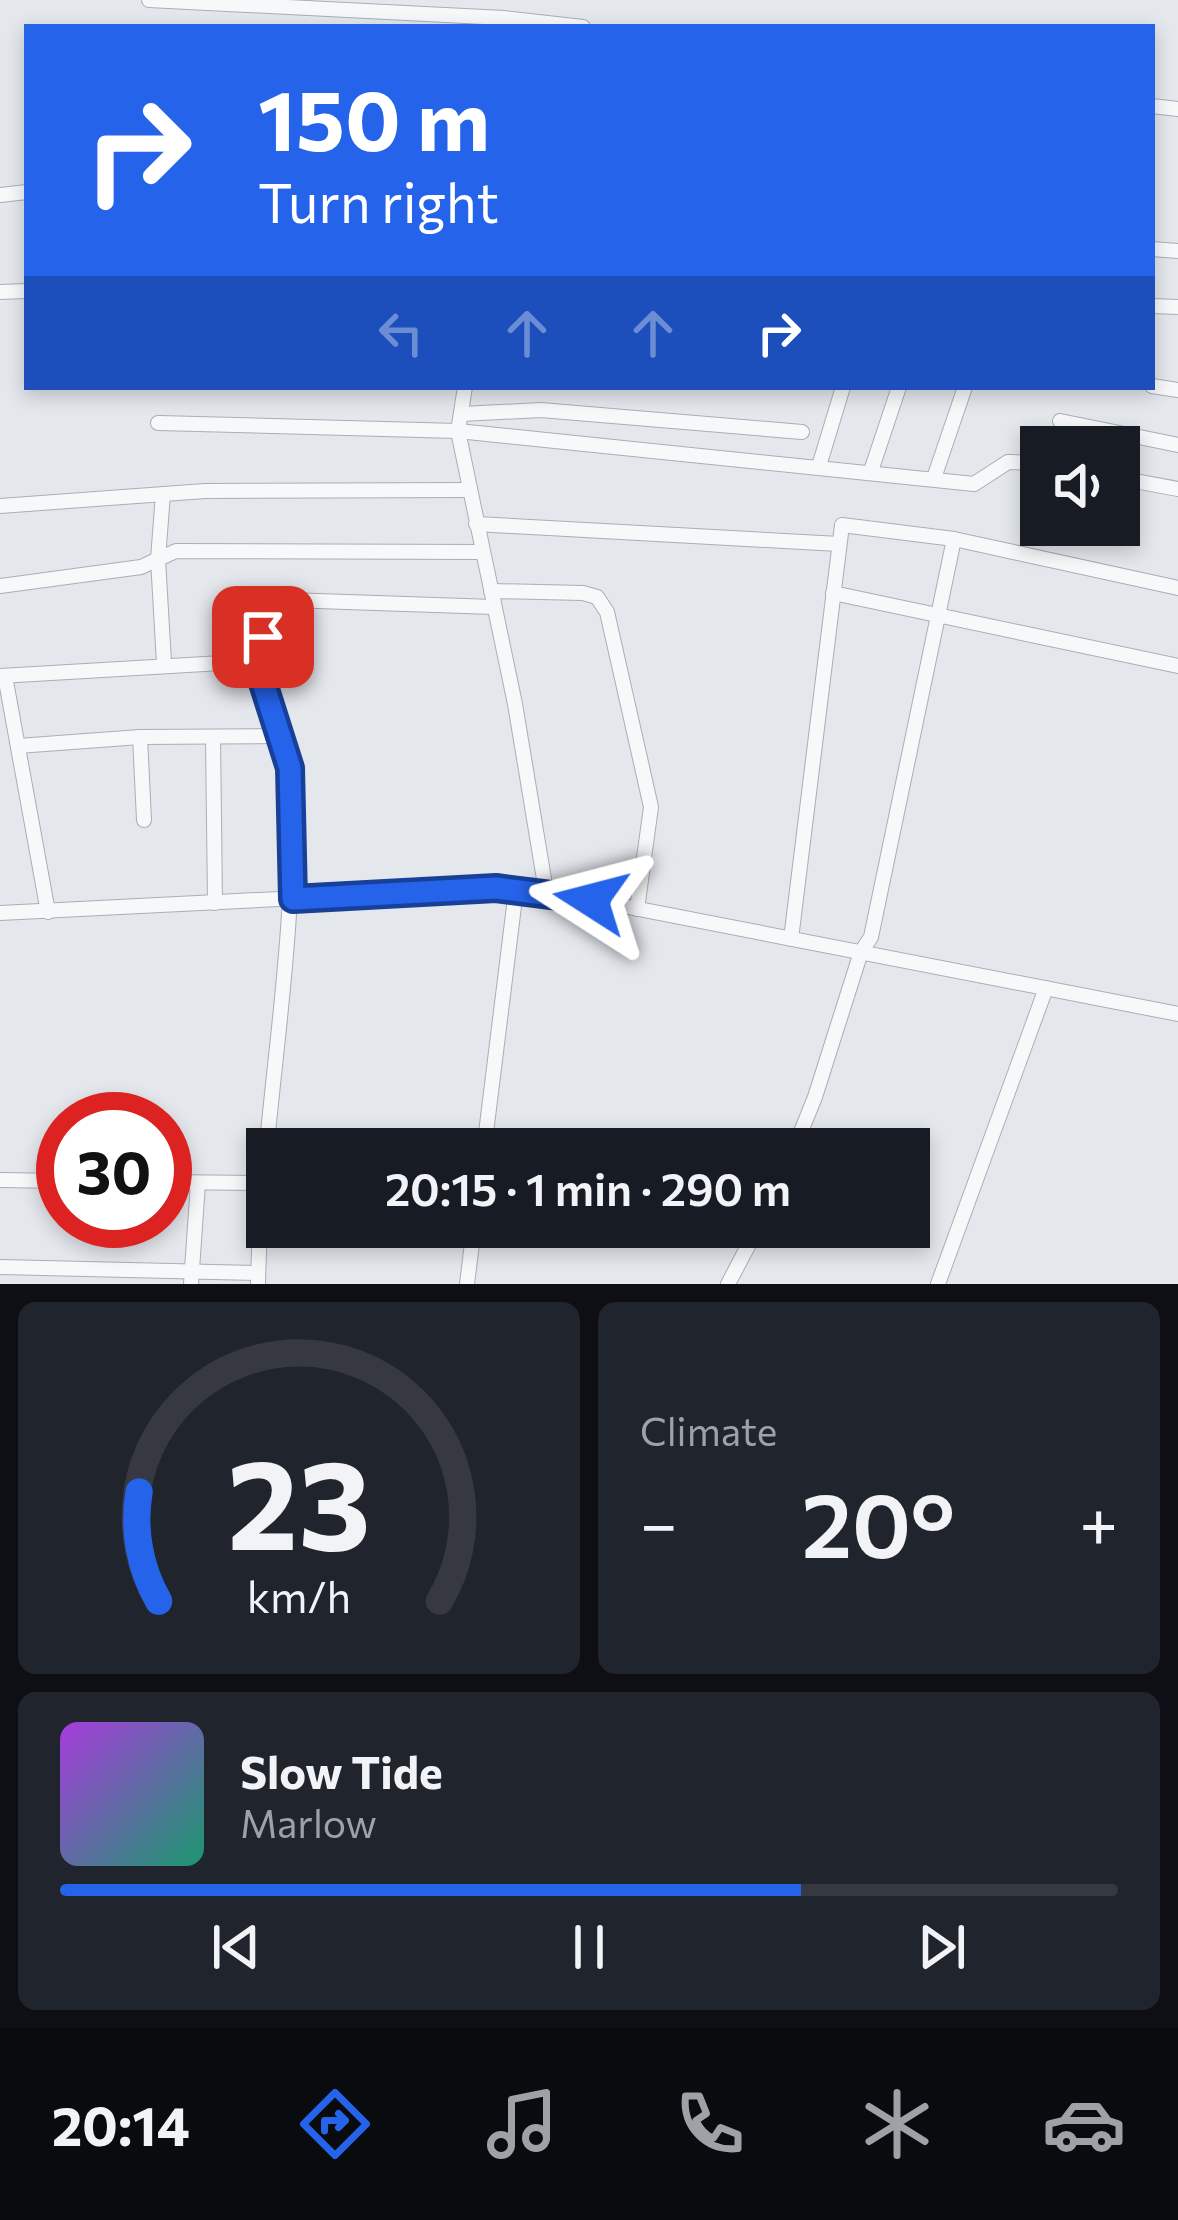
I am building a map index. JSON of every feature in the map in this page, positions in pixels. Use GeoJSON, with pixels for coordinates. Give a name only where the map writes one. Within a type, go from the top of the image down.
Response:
{"type":"FeatureCollection","features":[{"type":"Feature","properties":{"kind":"street"},"geometry":{"type":"LineString","coordinates":[[149,0],[535,24]]}},
{"type":"Feature","properties":{"kind":"street"},"geometry":{"type":"LineString","coordinates":[[503,22],[505,0]]}},
{"type":"Feature","properties":{"kind":"street"},"geometry":{"type":"LineString","coordinates":[[464,390],[458,431],[545,891]]}},
{"type":"Feature","properties":{"kind":"street"},"geometry":{"type":"LineString","coordinates":[[819,466],[842,390]]}},
{"type":"Feature","properties":{"kind":"street"},"geometry":{"type":"LineString","coordinates":[[871,471],[898,390]]}},
{"type":"Feature","properties":{"kind":"street"},"geometry":{"type":"LineString","coordinates":[[934,478],[963,390]]}},
{"type":"Feature","properties":{"kind":"street"},"geometry":{"type":"LineString","coordinates":[[460,414],[541,410],[802,432]]}},
{"type":"Feature","properties":{"kind":"street"},"geometry":{"type":"LineString","coordinates":[[1060,421],[1178,445]]}},
{"type":"Feature","properties":{"kind":"street"},"geometry":{"type":"LineString","coordinates":[[158,423],[458,431],[974,484],[1008,462],[1020,462]]}},
{"type":"Feature","properties":{"kind":"street"},"geometry":{"type":"LineString","coordinates":[[1140,482],[1178,489]]}},
{"type":"Feature","properties":{"kind":"street"},"geometry":{"type":"LineString","coordinates":[[0,506],[163,494],[470,490]]}},
{"type":"Feature","properties":{"kind":"street"},"geometry":{"type":"LineString","coordinates":[[163,494],[158,559],[164,663]]}},
{"type":"Feature","properties":{"kind":"street"},"geometry":{"type":"LineString","coordinates":[[476,524],[839,544]]}},
{"type":"Feature","properties":{"kind":"street"},"geometry":{"type":"LineString","coordinates":[[791,939],[842,525],[954,539],[1178,588]]}},
{"type":"Feature","properties":{"kind":"street"},"geometry":{"type":"LineString","coordinates":[[802,1128],[861,952],[871,937],[954,539]]}},
{"type":"Feature","properties":{"kind":"street"},"geometry":{"type":"LineString","coordinates":[[0,586],[141,567],[176,551],[482,552]]}},
{"type":"Feature","properties":{"kind":"street"},"geometry":{"type":"LineString","coordinates":[[269,1128],[293,899],[290,768],[256,661],[279,602],[583,593],[597,597],[607,612],[650,807],[638,909]]}},
{"type":"Feature","properties":{"kind":"street"},"geometry":{"type":"LineString","coordinates":[[833,593],[1178,666]]}},
{"type":"Feature","properties":{"kind":"street"},"geometry":{"type":"LineString","coordinates":[[48,912],[3,676],[256,661]]}},
{"type":"Feature","properties":{"kind":"street"},"geometry":{"type":"LineString","coordinates":[[18,746],[140,737],[281,736]]}},
{"type":"Feature","properties":{"kind":"street"},"geometry":{"type":"LineString","coordinates":[[140,737],[144,820]]}},
{"type":"Feature","properties":{"kind":"street"},"geometry":{"type":"LineString","coordinates":[[213,737],[215,903]]}},
{"type":"Feature","properties":{"kind":"street"},"geometry":{"type":"LineString","coordinates":[[487,1128],[516,890]]}},
{"type":"Feature","properties":{"kind":"street"},"geometry":{"type":"LineString","coordinates":[[0,913],[545,891],[1178,1013]]}},
{"type":"Feature","properties":{"kind":"street"},"geometry":{"type":"LineString","coordinates":[[938,1284],[1046,988]]}},
{"type":"Feature","properties":{"kind":"street"},"geometry":{"type":"LineString","coordinates":[[0,1180],[36,1181]]}},
{"type":"Feature","properties":{"kind":"street"},"geometry":{"type":"LineString","coordinates":[[192,1183],[246,1183]]}},
{"type":"Feature","properties":{"kind":"street"},"geometry":{"type":"LineString","coordinates":[[192,1278],[198,1183]]}},
{"type":"Feature","properties":{"kind":"street"},"geometry":{"type":"LineString","coordinates":[[0,1267],[258,1278],[260,1248]]}},
{"type":"Feature","properties":{"kind":"street"},"geometry":{"type":"LineString","coordinates":[[466,1284],[471,1248]]}},
{"type":"Feature","properties":{"kind":"street"},"geometry":{"type":"LineString","coordinates":[[728,1284],[747,1248]]}},
{"type":"Feature","properties":{"kind":"route"},"geometry":{"type":"LineString","coordinates":[[263,637],[256,661],[290,768],[293,899],[496,888],[591,900]]}}]}
